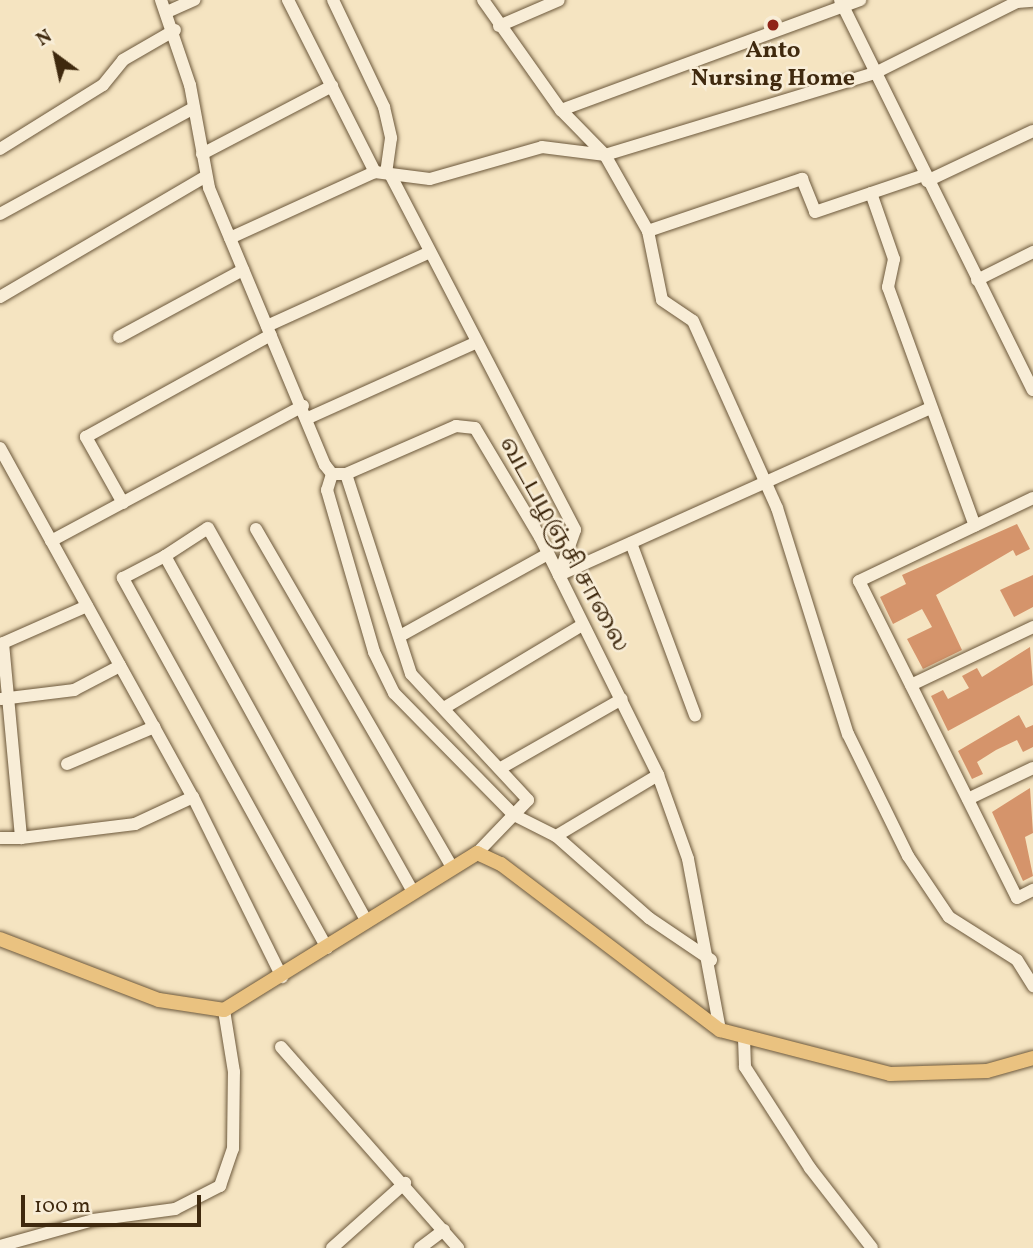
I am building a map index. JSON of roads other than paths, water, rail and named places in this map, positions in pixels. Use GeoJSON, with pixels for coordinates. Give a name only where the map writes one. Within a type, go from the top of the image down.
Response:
{"type":"FeatureCollection","features":[{"type":"Feature","properties":{"kind":"main road"},"geometry":{"type":"LineString","coordinates":[[0,939],[159,1000],[223,1010],[282,978],[411,889],[477,853],[501,864],[720,1030],[890,1074],[987,1070],[1033,1058]]}},
{"type":"Feature","properties":{"kind":"street"},"geometry":{"type":"LineString","coordinates":[[161,0],[175,30],[194,108],[206,176],[229,238],[332,474],[327,490],[374,652],[394,692],[514,815],[556,836],[649,918],[711,960]]}},
{"type":"Feature","properties":{"kind":"street"},"geometry":{"type":"LineString","coordinates":[[167,12],[194,0]]}},
{"type":"Feature","properties":{"kind":"street"},"geometry":{"type":"LineString","coordinates":[[288,0],[332,86],[430,252],[575,530],[559,575]]}},
{"type":"Feature","properties":{"kind":"street"},"geometry":{"type":"LineString","coordinates":[[333,0],[384,107],[391,138],[384,173]]}},
{"type":"Feature","properties":{"kind":"street"},"geometry":{"type":"LineString","coordinates":[[484,0],[499,26],[561,110],[605,155],[648,231],[662,300],[693,321],[766,483],[848,734],[908,856],[949,917],[1017,960],[1033,986]]}},
{"type":"Feature","properties":{"kind":"street"},"geometry":{"type":"LineString","coordinates":[[499,26],[559,0]]}},
{"type":"Feature","properties":{"kind":"street"},"geometry":{"type":"LineString","coordinates":[[561,110],[842,3],[860,0]]}},
{"type":"Feature","properties":{"kind":"street"},"geometry":{"type":"LineString","coordinates":[[229,238],[384,173],[430,180],[542,147],[605,155],[875,73],[1017,2],[1033,1]]}},
{"type":"Feature","properties":{"kind":"street"},"geometry":{"type":"LineString","coordinates":[[842,3],[925,178],[1030,375],[1033,390]]}},
{"type":"Feature","properties":{"kind":"street"},"geometry":{"type":"LineString","coordinates":[[0,149],[175,30]]}},
{"type":"Feature","properties":{"kind":"street"},"geometry":{"type":"LineString","coordinates":[[202,155],[332,86]]}},
{"type":"Feature","properties":{"kind":"street"},"geometry":{"type":"LineString","coordinates":[[0,214],[194,108]]}},
{"type":"Feature","properties":{"kind":"street"},"geometry":{"type":"LineString","coordinates":[[648,231],[802,179],[815,212],[925,178],[1033,131]]}},
{"type":"Feature","properties":{"kind":"street"},"geometry":{"type":"LineString","coordinates":[[0,297],[206,176]]}},
{"type":"Feature","properties":{"kind":"street"},"geometry":{"type":"LineString","coordinates":[[871,193],[894,260],[888,287],[975,526]]}},
{"type":"Feature","properties":{"kind":"street"},"geometry":{"type":"LineString","coordinates":[[122,503],[86,437],[269,331],[430,252]]}},
{"type":"Feature","properties":{"kind":"street"},"geometry":{"type":"LineString","coordinates":[[977,279],[1033,252]]}},
{"type":"Feature","properties":{"kind":"street"},"geometry":{"type":"LineString","coordinates":[[119,337],[243,270]]}},
{"type":"Feature","properties":{"kind":"street"},"geometry":{"type":"LineString","coordinates":[[51,541],[305,412],[477,342]]}},
{"type":"Feature","properties":{"kind":"street"},"geometry":{"type":"LineString","coordinates":[[559,575],[931,408]]}},
{"type":"Feature","properties":{"kind":"street","name":"வடபழஞ்சி சாலை"},"geometry":{"type":"LineString","coordinates":[[332,474],[346,474],[466,424],[548,554],[622,699],[657,775],[688,859],[711,960],[720,1030]]}},
{"type":"Feature","properties":{"kind":"street"},"geometry":{"type":"LineString","coordinates":[[0,448],[193,797],[282,978]]}},
{"type":"Feature","properties":{"kind":"street"},"geometry":{"type":"LineString","coordinates":[[346,474],[411,674],[501,768],[527,800],[477,853]]}},
{"type":"Feature","properties":{"kind":"street"},"geometry":{"type":"LineString","coordinates":[[1033,498],[859,581],[1017,898],[1033,890]]}},
{"type":"Feature","properties":{"kind":"street"},"geometry":{"type":"LineString","coordinates":[[327,948],[123,578],[165,556],[208,528],[411,889]]}},
{"type":"Feature","properties":{"kind":"street"},"geometry":{"type":"LineString","coordinates":[[256,528],[451,865]]}},
{"type":"Feature","properties":{"kind":"street"},"geometry":{"type":"LineString","coordinates":[[631,543],[695,715]]}},
{"type":"Feature","properties":{"kind":"street"},"geometry":{"type":"LineString","coordinates":[[400,636],[548,554]]}},
{"type":"Feature","properties":{"kind":"street"},"geometry":{"type":"LineString","coordinates":[[165,556],[366,922]]}},
{"type":"Feature","properties":{"kind":"street"},"geometry":{"type":"LineString","coordinates":[[21,838],[6,754],[3,643],[87,606]]}},
{"type":"Feature","properties":{"kind":"street"},"geometry":{"type":"LineString","coordinates":[[444,708],[582,625]]}},
{"type":"Feature","properties":{"kind":"street"},"geometry":{"type":"LineString","coordinates":[[911,685],[1033,627]]}},
{"type":"Feature","properties":{"kind":"street"},"geometry":{"type":"LineString","coordinates":[[4,699],[74,690],[120,666]]}},
{"type":"Feature","properties":{"kind":"street"},"geometry":{"type":"LineString","coordinates":[[501,768],[622,699]]}},
{"type":"Feature","properties":{"kind":"street"},"geometry":{"type":"LineString","coordinates":[[67,764],[154,727]]}},
{"type":"Feature","properties":{"kind":"street"},"geometry":{"type":"LineString","coordinates":[[968,799],[1033,768]]}},
{"type":"Feature","properties":{"kind":"street"},"geometry":{"type":"LineString","coordinates":[[556,836],[657,775]]}},
{"type":"Feature","properties":{"kind":"street"},"geometry":{"type":"LineString","coordinates":[[0,838],[21,838],[135,824],[193,797]]}},
{"type":"Feature","properties":{"kind":"street"},"geometry":{"type":"LineString","coordinates":[[0,1245],[93,1220],[175,1209],[220,1186],[233,1149],[234,1072],[223,1010]]}},
{"type":"Feature","properties":{"kind":"street"},"geometry":{"type":"LineString","coordinates":[[744,1038],[746,1067],[810,1168],[872,1248]]}},
{"type":"Feature","properties":{"kind":"street"},"geometry":{"type":"LineString","coordinates":[[281,1047],[405,1184],[458,1248]]}},
{"type":"Feature","properties":{"kind":"street"},"geometry":{"type":"LineString","coordinates":[[332,1248],[405,1184]]}},
{"type":"Feature","properties":{"kind":"street"},"geometry":{"type":"LineString","coordinates":[[420,1248],[444,1230]]}},
{"type":"Feature","properties":{"kind":"place","name":"Anto Nursing Home"},"geometry":{"type":"Point","coordinates":[773,25]}}]}
